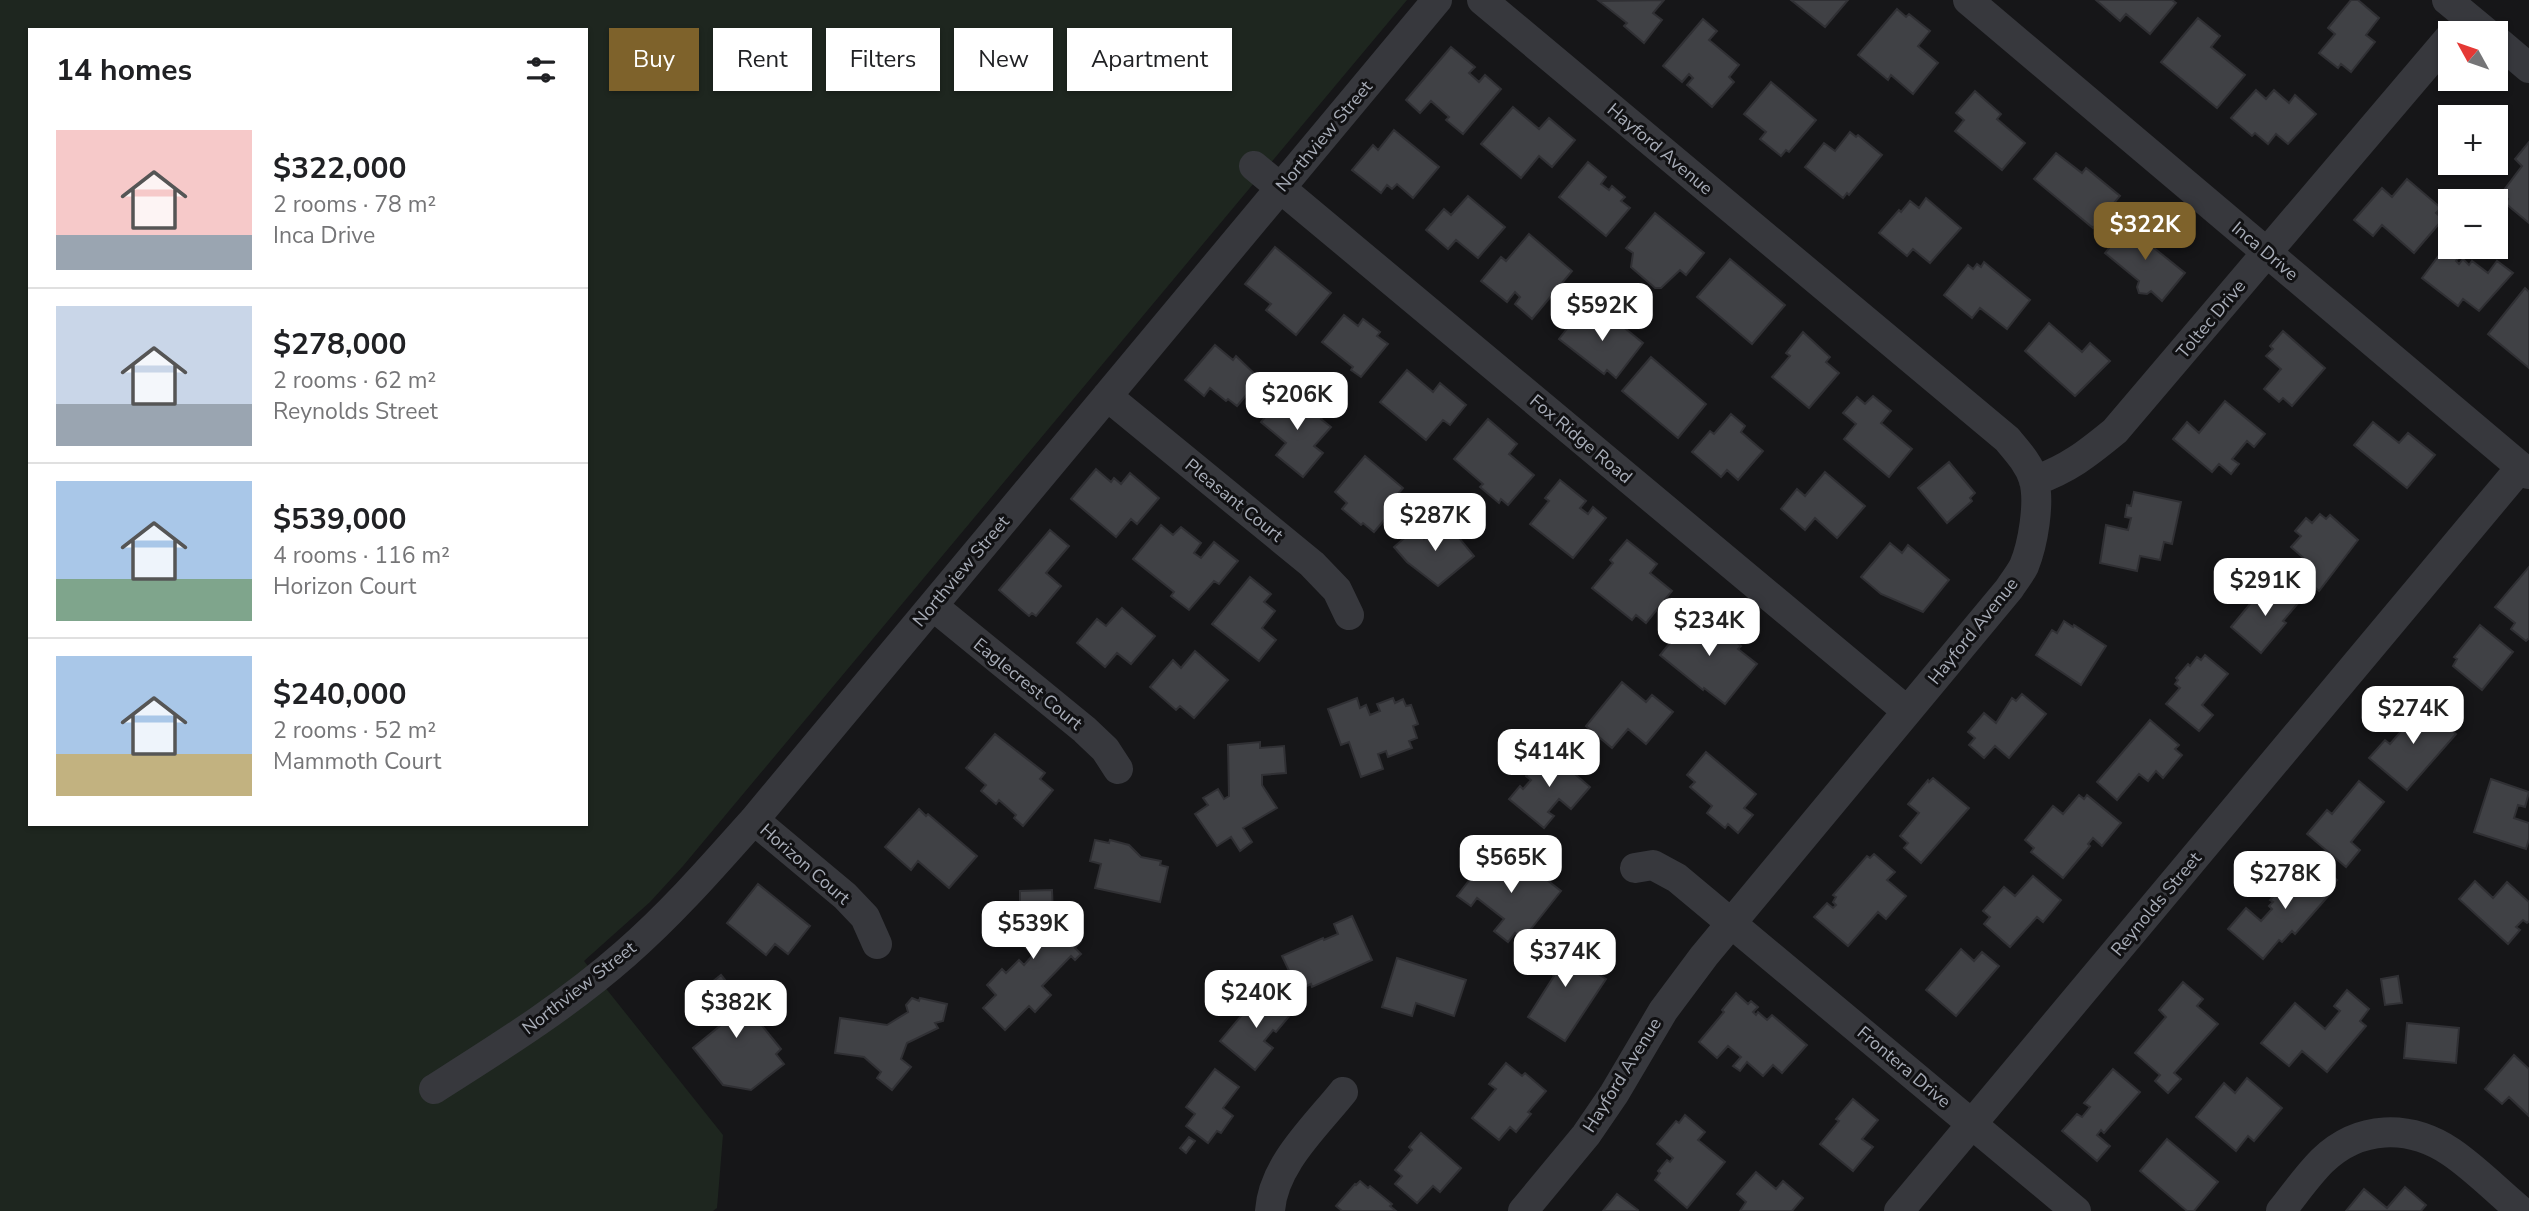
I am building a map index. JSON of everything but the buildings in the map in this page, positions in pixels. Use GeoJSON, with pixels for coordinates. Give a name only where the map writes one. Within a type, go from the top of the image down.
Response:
{"type":"FeatureCollection","features":[{"type":"Feature","properties":{"kind":"street","name":"Northview Street"},"geometry":{"type":"LineString","coordinates":[[434,1089],[527,1030],[625,955],[683,899],[754,820],[1437,0]]}},
{"type":"Feature","properties":{"kind":"street","name":"Hayford Avenue"},"geometry":{"type":"LineString","coordinates":[[1482,0],[2007,439],[2024,458],[2034,481],[2032,538],[2024,566],[2009,589],[1731,923],[1662,1011],[1614,1094],[1586,1135],[1523,1211]]}},
{"type":"Feature","properties":{"kind":"street","name":"Inca Drive"},"geometry":{"type":"LineString","coordinates":[[1968,0],[2525,471]]}},
{"type":"Feature","properties":{"kind":"street"},"geometry":{"type":"LineString","coordinates":[[2508,50],[2529,68]]}},
{"type":"Feature","properties":{"kind":"street","name":"Toltec Drive"},"geometry":{"type":"LineString","coordinates":[[2034,481],[2061,471],[2089,453],[2115,431],[2438,51]]}},
{"type":"Feature","properties":{"kind":"street","name":"Fox Ridge Road"},"geometry":{"type":"LineString","coordinates":[[1254,166],[1908,711]]}},
{"type":"Feature","properties":{"kind":"street","name":"Pleasant Court"},"geometry":{"type":"LineString","coordinates":[[1107,396],[1312,564],[1337,590],[1349,615]]}},
{"type":"Feature","properties":{"kind":"street","name":"Reynolds Street"},"geometry":{"type":"LineString","coordinates":[[1899,1211],[2525,471]]}},
{"type":"Feature","properties":{"kind":"street","name":"Eaglecrest Court"},"geometry":{"type":"LineString","coordinates":[[933,606],[1085,730],[1105,749],[1118,769]]}},
{"type":"Feature","properties":{"kind":"street","name":"Horizon Court"},"geometry":{"type":"LineString","coordinates":[[754,820],[845,896],[865,917],[877,944]]}},
{"type":"Feature","properties":{"kind":"street","name":"Frontera Drive"},"geometry":{"type":"LineString","coordinates":[[1634,868],[1653,865],[1677,878],[2076,1211]]}},
{"type":"Feature","properties":{"kind":"street"},"geometry":{"type":"LineString","coordinates":[[1270,1211],[1271,1195],[1285,1165],[1343,1092]]}},
{"type":"Feature","properties":{"kind":"street"},"geometry":{"type":"LineString","coordinates":[[2281,1211],[2323,1161],[2351,1139],[2384,1131],[2420,1137],[2450,1152],[2521,1211]]}},
{"type":"Feature","properties":{"kind":"shaded area"},"geometry":{"type":"Polygon","coordinates":[[[0,0],[1407,0],[683,866],[650,902],[584,961],[723,1135],[717,1208],[713,1211],[0,1211],[0,0]]]}}]}
